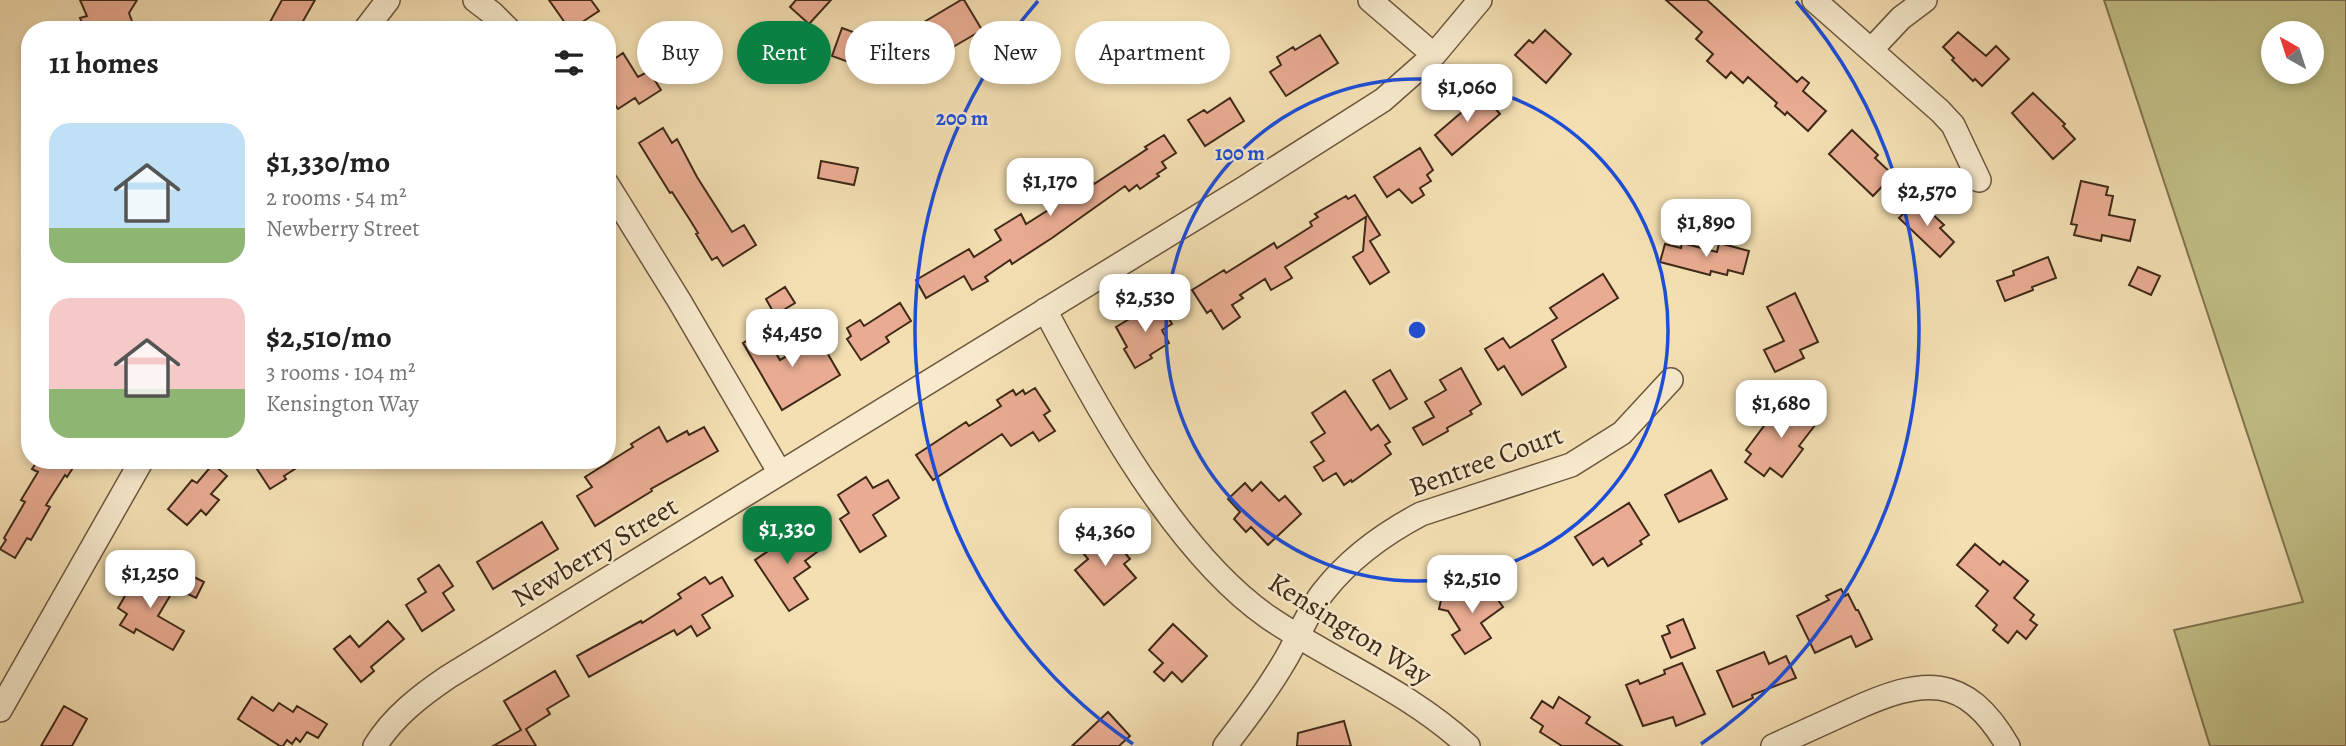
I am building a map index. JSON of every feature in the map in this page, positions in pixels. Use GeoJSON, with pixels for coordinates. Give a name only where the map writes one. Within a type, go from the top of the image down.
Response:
{"type":"FeatureCollection","features":[{"type":"Feature","properties":{"kind":"street"},"geometry":{"type":"LineString","coordinates":[[372,21],[388,0]]}},
{"type":"Feature","properties":{"kind":"street"},"geometry":{"type":"LineString","coordinates":[[475,0],[500,21]]}},
{"type":"Feature","properties":{"kind":"street"},"geometry":{"type":"LineString","coordinates":[[1370,0],[1434,55]]}},
{"type":"Feature","properties":{"kind":"street","name":"Newberry Street"},"geometry":{"type":"LineString","coordinates":[[375,746],[398,717],[421,695],[448,677],[1383,100],[1434,55],[1480,0]]}},
{"type":"Feature","properties":{"kind":"street"},"geometry":{"type":"LineString","coordinates":[[1814,0],[1924,96],[1952,125],[1979,180]]}},
{"type":"Feature","properties":{"kind":"street"},"geometry":{"type":"LineString","coordinates":[[1866,45],[1904,0]]}},
{"type":"Feature","properties":{"kind":"street"},"geometry":{"type":"LineString","coordinates":[[1866,45],[1926,0]]}},
{"type":"Feature","properties":{"kind":"street"},"geometry":{"type":"LineString","coordinates":[[616,199],[780,473]]}},
{"type":"Feature","properties":{"kind":"street","name":"Kensington Way"},"geometry":{"type":"LineString","coordinates":[[1045,310],[1120,441],[1185,534],[1244,598],[1269,617],[1402,695],[1434,717],[1468,746]]}},
{"type":"Feature","properties":{"kind":"street","name":"Bentree Court"},"geometry":{"type":"LineString","coordinates":[[1225,746],[1269,686],[1324,591],[1383,536],[1443,505],[1571,465],[1622,433],[1671,380]]}},
{"type":"Feature","properties":{"kind":"street"},"geometry":{"type":"LineString","coordinates":[[0,710],[137,469]]}},
{"type":"Feature","properties":{"kind":"street"},"geometry":{"type":"LineString","coordinates":[[1773,746],[1883,696],[1916,687],[1948,690],[1964,697],[1992,721],[2008,746]]}},
{"type":"Feature","properties":{"kind":"shaded area"},"geometry":{"type":"Polygon","coordinates":[[[2104,0],[2346,0],[2346,746],[2210,746],[2174,630],[2303,602],[2104,0]]]}},
{"type":"Feature","properties":{"kind":"building"},"geometry":{"type":"Polygon","coordinates":[[[80,0],[137,0],[129,13],[132,21],[81,21],[80,18],[87,16],[80,0]]]}},
{"type":"Feature","properties":{"kind":"building"},"geometry":{"type":"Polygon","coordinates":[[[282,0],[315,0],[303,21],[271,21],[282,0]]]}},
{"type":"Feature","properties":{"kind":"building"},"geometry":{"type":"Polygon","coordinates":[[[549,0],[591,0],[599,11],[584,21],[564,21],[549,0]]]}},
{"type":"Feature","properties":{"kind":"building"},"geometry":{"type":"Polygon","coordinates":[[[796,0],[831,0],[812,21],[806,21],[790,7],[796,0]]]}},
{"type":"Feature","properties":{"kind":"building"},"geometry":{"type":"Polygon","coordinates":[[[964,0],[977,21],[969,21],[969,38],[955,46],[955,21],[926,21],[964,0]]]}},
{"type":"Feature","properties":{"kind":"building"},"geometry":{"type":"Polygon","coordinates":[[[1666,0],[1707,0],[1797,82],[1802,77],[1809,83],[1803,91],[1826,111],[1808,131],[1787,112],[1785,115],[1775,106],[1777,103],[1748,77],[1743,83],[1731,72],[1726,78],[1707,61],[1713,54],[1696,39],[1702,32],[1666,0]]]}},
{"type":"Feature","properties":{"kind":"building"},"geometry":{"type":"Polygon","coordinates":[[[842,28],[845,29],[845,61],[832,56],[842,28]]]}},
{"type":"Feature","properties":{"kind":"building"},"geometry":{"type":"Polygon","coordinates":[[[1545,30],[1571,54],[1546,83],[1515,55],[1529,40],[1533,43],[1545,30]]]}},
{"type":"Feature","properties":{"kind":"building"},"geometry":{"type":"Polygon","coordinates":[[[1958,32],[1986,56],[1996,46],[2009,59],[1982,86],[1975,79],[1973,81],[1952,60],[1954,58],[1943,47],[1958,32]]]}},
{"type":"Feature","properties":{"kind":"building"},"geometry":{"type":"Polygon","coordinates":[[[1320,35],[1338,63],[1286,96],[1270,72],[1281,65],[1277,57],[1320,35]]]}},
{"type":"Feature","properties":{"kind":"building"},"geometry":{"type":"Polygon","coordinates":[[[623,53],[637,75],[637,84],[657,84],[661,90],[639,104],[635,98],[618,109],[616,58],[623,53]]]}},
{"type":"Feature","properties":{"kind":"building"},"geometry":{"type":"Polygon","coordinates":[[[2033,93],[2065,124],[2063,126],[2075,139],[2053,159],[2012,113],[2033,93]]]}},
{"type":"Feature","properties":{"kind":"building"},"geometry":{"type":"Polygon","coordinates":[[[1483,94],[1500,114],[1452,155],[1435,135],[1483,94]]]}},
{"type":"Feature","properties":{"kind":"building"},"geometry":{"type":"Polygon","coordinates":[[[1230,98],[1244,121],[1205,146],[1188,120],[1204,110],[1207,113],[1230,98]]]}},
{"type":"Feature","properties":{"kind":"building"},"geometry":{"type":"Polygon","coordinates":[[[663,128],[672,143],[677,139],[697,177],[732,232],[744,225],[756,245],[723,266],[717,257],[712,260],[690,220],[639,143],[663,128]]]}},
{"type":"Feature","properties":{"kind":"building"},"geometry":{"type":"Polygon","coordinates":[[[1852,130],[1878,155],[1875,158],[1893,175],[1873,196],[1829,154],[1852,130]]]}},
{"type":"Feature","properties":{"kind":"building"},"geometry":{"type":"Polygon","coordinates":[[[1164,135],[1176,153],[1162,162],[1166,168],[1157,174],[1159,176],[1140,189],[1137,185],[1129,191],[1125,186],[1012,264],[1010,260],[985,277],[988,281],[972,290],[964,276],[926,298],[916,280],[969,249],[974,257],[1001,240],[995,230],[1021,214],[1026,224],[1053,207],[1046,198],[1065,186],[1055,171],[1072,161],[1081,175],[1087,172],[1094,184],[1164,135]]]}},
{"type":"Feature","properties":{"kind":"building"},"geometry":{"type":"Polygon","coordinates":[[[1420,148],[1433,170],[1427,175],[1431,181],[1420,188],[1424,195],[1412,203],[1399,189],[1387,197],[1374,177],[1420,148]]]}},
{"type":"Feature","properties":{"kind":"building"},"geometry":{"type":"Polygon","coordinates":[[[821,161],[858,168],[854,185],[818,178],[821,161]]]}},
{"type":"Feature","properties":{"kind":"building"},"geometry":{"type":"Polygon","coordinates":[[[2081,181],[2108,187],[2106,195],[2113,196],[2109,215],[2135,220],[2130,241],[2102,235],[2101,241],[2074,235],[2077,225],[2071,224],[2081,181]]]}},
{"type":"Feature","properties":{"kind":"building"},"geometry":{"type":"Polygon","coordinates":[[[1355,195],[1380,235],[1370,241],[1389,272],[1370,284],[1353,257],[1363,251],[1366,217],[1285,267],[1292,278],[1271,290],[1265,279],[1240,295],[1243,298],[1232,305],[1240,317],[1223,329],[1211,310],[1207,313],[1192,290],[1224,270],[1226,273],[1274,243],[1277,248],[1312,226],[1310,222],[1318,217],[1315,214],[1346,196],[1348,199],[1355,195]]]}},
{"type":"Feature","properties":{"kind":"building"},"geometry":{"type":"Polygon","coordinates":[[[1917,200],[1944,225],[1940,228],[1954,242],[1940,257],[1899,218],[1917,200]]]}},
{"type":"Feature","properties":{"kind":"building"},"geometry":{"type":"Polygon","coordinates":[[[1682,243],[1717,252],[1719,243],[1749,251],[1743,274],[1728,270],[1727,275],[1711,271],[1710,275],[1660,262],[1665,244],[1681,248],[1682,243]]]}},
{"type":"Feature","properties":{"kind":"building"},"geometry":{"type":"Polygon","coordinates":[[[2048,257],[2056,278],[2005,301],[1997,281],[2014,275],[2013,271],[2048,257]]]}},
{"type":"Feature","properties":{"kind":"building"},"geometry":{"type":"Polygon","coordinates":[[[2138,267],[2160,276],[2151,295],[2129,285],[2138,267]]]}},
{"type":"Feature","properties":{"kind":"building"},"geometry":{"type":"Polygon","coordinates":[[[1603,274],[1618,298],[1552,340],[1566,367],[1522,395],[1504,366],[1498,370],[1485,349],[1503,338],[1510,348],[1557,318],[1550,308],[1603,274]]]}},
{"type":"Feature","properties":{"kind":"building"},"geometry":{"type":"Polygon","coordinates":[[[785,287],[795,303],[775,315],[766,299],[785,287]]]}},
{"type":"Feature","properties":{"kind":"building"},"geometry":{"type":"Polygon","coordinates":[[[1795,293],[1818,342],[1800,350],[1804,358],[1775,372],[1764,350],[1784,341],[1767,307],[1795,293]]]}},
{"type":"Feature","properties":{"kind":"building"},"geometry":{"type":"Polygon","coordinates":[[[1159,301],[1172,324],[1162,330],[1169,343],[1135,368],[1116,327],[1159,301]]]}},
{"type":"Feature","properties":{"kind":"building"},"geometry":{"type":"Polygon","coordinates":[[[900,303],[911,321],[886,337],[889,342],[861,360],[847,339],[851,336],[847,328],[860,320],[864,326],[900,303]]]}},
{"type":"Feature","properties":{"kind":"building"},"geometry":{"type":"Polygon","coordinates":[[[763,331],[780,360],[818,337],[840,375],[782,410],[743,343],[763,331]]]}},
{"type":"Feature","properties":{"kind":"building"},"geometry":{"type":"Polygon","coordinates":[[[1461,368],[1481,404],[1470,411],[1472,414],[1447,428],[1448,431],[1423,445],[1413,428],[1434,417],[1425,402],[1446,390],[1440,380],[1461,368]]]}},
{"type":"Feature","properties":{"kind":"building"},"geometry":{"type":"Polygon","coordinates":[[[1390,370],[1407,399],[1390,409],[1373,380],[1390,370]]]}},
{"type":"Feature","properties":{"kind":"building"},"geometry":{"type":"Polygon","coordinates":[[[1035,388],[1050,411],[1044,415],[1055,431],[1039,441],[1033,432],[1011,446],[1002,434],[933,480],[916,455],[966,422],[969,426],[1001,406],[997,400],[1013,390],[1016,395],[1023,390],[1025,394],[1035,388]]]}},
{"type":"Feature","properties":{"kind":"building"},"geometry":{"type":"Polygon","coordinates":[[[1345,391],[1371,430],[1378,425],[1390,442],[1385,445],[1391,454],[1344,485],[1336,473],[1323,481],[1314,467],[1324,461],[1311,442],[1325,433],[1312,413],[1345,391]]]}},
{"type":"Feature","properties":{"kind":"building"},"geometry":{"type":"Polygon","coordinates":[[[1791,399],[1819,420],[1799,446],[1803,449],[1782,477],[1770,468],[1764,476],[1745,462],[1751,454],[1746,450],[1767,422],[1768,424],[1776,413],[1779,415],[1791,399]]]}},
{"type":"Feature","properties":{"kind":"building"},"geometry":{"type":"Polygon","coordinates":[[[659,427],[667,442],[687,431],[689,435],[704,427],[718,451],[651,489],[652,491],[595,526],[577,496],[592,487],[585,477],[598,469],[616,469],[616,458],[633,447],[631,444],[659,427]]]}},
{"type":"Feature","properties":{"kind":"building"},"geometry":{"type":"Polygon","coordinates":[[[32,469],[72,469],[67,477],[65,475],[46,505],[50,507],[31,540],[27,538],[15,558],[0,549],[25,502],[21,500],[38,472],[32,469]]]}},
{"type":"Feature","properties":{"kind":"building"},"geometry":{"type":"Polygon","coordinates":[[[209,469],[219,469],[227,476],[211,494],[219,500],[206,515],[201,510],[187,525],[168,509],[192,480],[197,483],[209,469]]]}},
{"type":"Feature","properties":{"kind":"building"},"geometry":{"type":"Polygon","coordinates":[[[257,469],[295,469],[284,476],[286,479],[270,489],[257,469]]]}},
{"type":"Feature","properties":{"kind":"building"},"geometry":{"type":"Polygon","coordinates":[[[1711,470],[1727,499],[1679,522],[1665,495],[1711,470]]]}},
{"type":"Feature","properties":{"kind":"building"},"geometry":{"type":"Polygon","coordinates":[[[866,477],[873,488],[888,480],[899,498],[873,515],[886,536],[860,552],[840,519],[849,513],[838,495],[866,477]]]}},
{"type":"Feature","properties":{"kind":"building"},"geometry":{"type":"Polygon","coordinates":[[[1261,482],[1279,501],[1285,496],[1301,514],[1268,545],[1251,527],[1246,532],[1234,519],[1240,512],[1228,499],[1245,483],[1252,491],[1261,482]]]}},
{"type":"Feature","properties":{"kind":"building"},"geometry":{"type":"Polygon","coordinates":[[[1629,503],[1649,535],[1640,541],[1642,544],[1608,566],[1603,558],[1593,565],[1575,537],[1629,503]]]}},
{"type":"Feature","properties":{"kind":"building"},"geometry":{"type":"Polygon","coordinates":[[[542,522],[558,549],[493,589],[477,562],[542,522]]]}},
{"type":"Feature","properties":{"kind":"building"},"geometry":{"type":"Polygon","coordinates":[[[802,529],[817,552],[805,561],[810,567],[794,578],[808,599],[789,611],[755,560],[771,549],[767,543],[780,535],[784,541],[802,529]]]}},
{"type":"Feature","properties":{"kind":"building"},"geometry":{"type":"Polygon","coordinates":[[[1098,531],[1108,543],[1113,539],[1130,559],[1124,564],[1136,578],[1104,605],[1075,570],[1088,559],[1079,548],[1098,531]]]}},
{"type":"Feature","properties":{"kind":"building"},"geometry":{"type":"Polygon","coordinates":[[[1975,544],[2000,565],[2003,561],[2028,581],[2014,598],[2034,615],[2030,620],[2037,625],[2026,639],[2017,631],[2008,643],[1993,630],[1997,625],[1976,606],[1988,591],[1957,565],[1975,544]]]}},
{"type":"Feature","properties":{"kind":"building"},"geometry":{"type":"Polygon","coordinates":[[[439,565],[453,586],[443,593],[454,610],[422,631],[406,605],[426,592],[418,579],[439,565]]]}},
{"type":"Feature","properties":{"kind":"building"},"geometry":{"type":"Polygon","coordinates":[[[139,572],[150,579],[153,574],[176,586],[158,616],[184,631],[173,650],[136,629],[134,633],[120,625],[127,614],[118,608],[139,572]]]}},
{"type":"Feature","properties":{"kind":"building"},"geometry":{"type":"Polygon","coordinates":[[[190,575],[204,582],[196,598],[182,591],[190,575]]]}},
{"type":"Feature","properties":{"kind":"building"},"geometry":{"type":"Polygon","coordinates":[[[705,577],[710,584],[722,577],[733,596],[702,615],[710,628],[697,636],[691,626],[677,635],[674,630],[589,677],[577,656],[641,621],[642,623],[681,598],[678,594],[705,577]]]}},
{"type":"Feature","properties":{"kind":"building"},"geometry":{"type":"Polygon","coordinates":[[[1483,579],[1503,607],[1481,623],[1491,638],[1465,654],[1452,635],[1460,630],[1448,611],[1439,609],[1442,596],[1456,598],[1483,579]]]}},
{"type":"Feature","properties":{"kind":"building"},"geometry":{"type":"Polygon","coordinates":[[[1841,589],[1845,596],[1848,594],[1858,610],[1872,639],[1856,647],[1851,636],[1815,653],[1797,616],[1829,600],[1826,596],[1841,589]]]}},
{"type":"Feature","properties":{"kind":"building"},"geometry":{"type":"Polygon","coordinates":[[[1683,619],[1695,648],[1671,658],[1662,636],[1670,633],[1667,626],[1683,619]]]}},
{"type":"Feature","properties":{"kind":"building"},"geometry":{"type":"Polygon","coordinates":[[[388,621],[404,639],[371,667],[374,671],[361,682],[334,649],[350,636],[359,647],[388,621]]]}},
{"type":"Feature","properties":{"kind":"building"},"geometry":{"type":"Polygon","coordinates":[[[1173,624],[1207,656],[1182,682],[1172,672],[1164,681],[1154,672],[1163,663],[1149,650],[1173,624]]]}},
{"type":"Feature","properties":{"kind":"building"},"geometry":{"type":"Polygon","coordinates":[[[1764,652],[1769,664],[1786,656],[1796,678],[1752,695],[1753,698],[1733,707],[1717,671],[1764,652]]]}},
{"type":"Feature","properties":{"kind":"building"},"geometry":{"type":"Polygon","coordinates":[[[1682,663],[1705,714],[1676,726],[1673,717],[1643,726],[1626,685],[1638,680],[1640,684],[1665,674],[1664,670],[1682,663]]]}},
{"type":"Feature","properties":{"kind":"building"},"geometry":{"type":"Polygon","coordinates":[[[555,671],[569,696],[547,709],[550,714],[526,729],[536,746],[493,746],[521,730],[504,701],[555,671]]]}},
{"type":"Feature","properties":{"kind":"building"},"geometry":{"type":"Polygon","coordinates":[[[252,697],[273,711],[279,703],[293,712],[297,706],[327,724],[318,738],[307,732],[300,742],[296,738],[292,744],[287,740],[280,746],[238,719],[252,697]]]}},
{"type":"Feature","properties":{"kind":"building"},"geometry":{"type":"Polygon","coordinates":[[[1559,697],[1590,717],[1586,723],[1622,746],[1562,746],[1540,732],[1543,726],[1531,718],[1542,701],[1553,708],[1559,697]]]}},
{"type":"Feature","properties":{"kind":"building"},"geometry":{"type":"Polygon","coordinates":[[[64,706],[87,719],[72,746],[41,746],[64,706]]]}},
{"type":"Feature","properties":{"kind":"building"},"geometry":{"type":"Polygon","coordinates":[[[1108,712],[1130,736],[1119,746],[1072,746],[1108,712]]]}},
{"type":"Feature","properties":{"kind":"building"},"geometry":{"type":"Polygon","coordinates":[[[1344,721],[1351,746],[1297,746],[1298,733],[1344,721]]]}}]}
